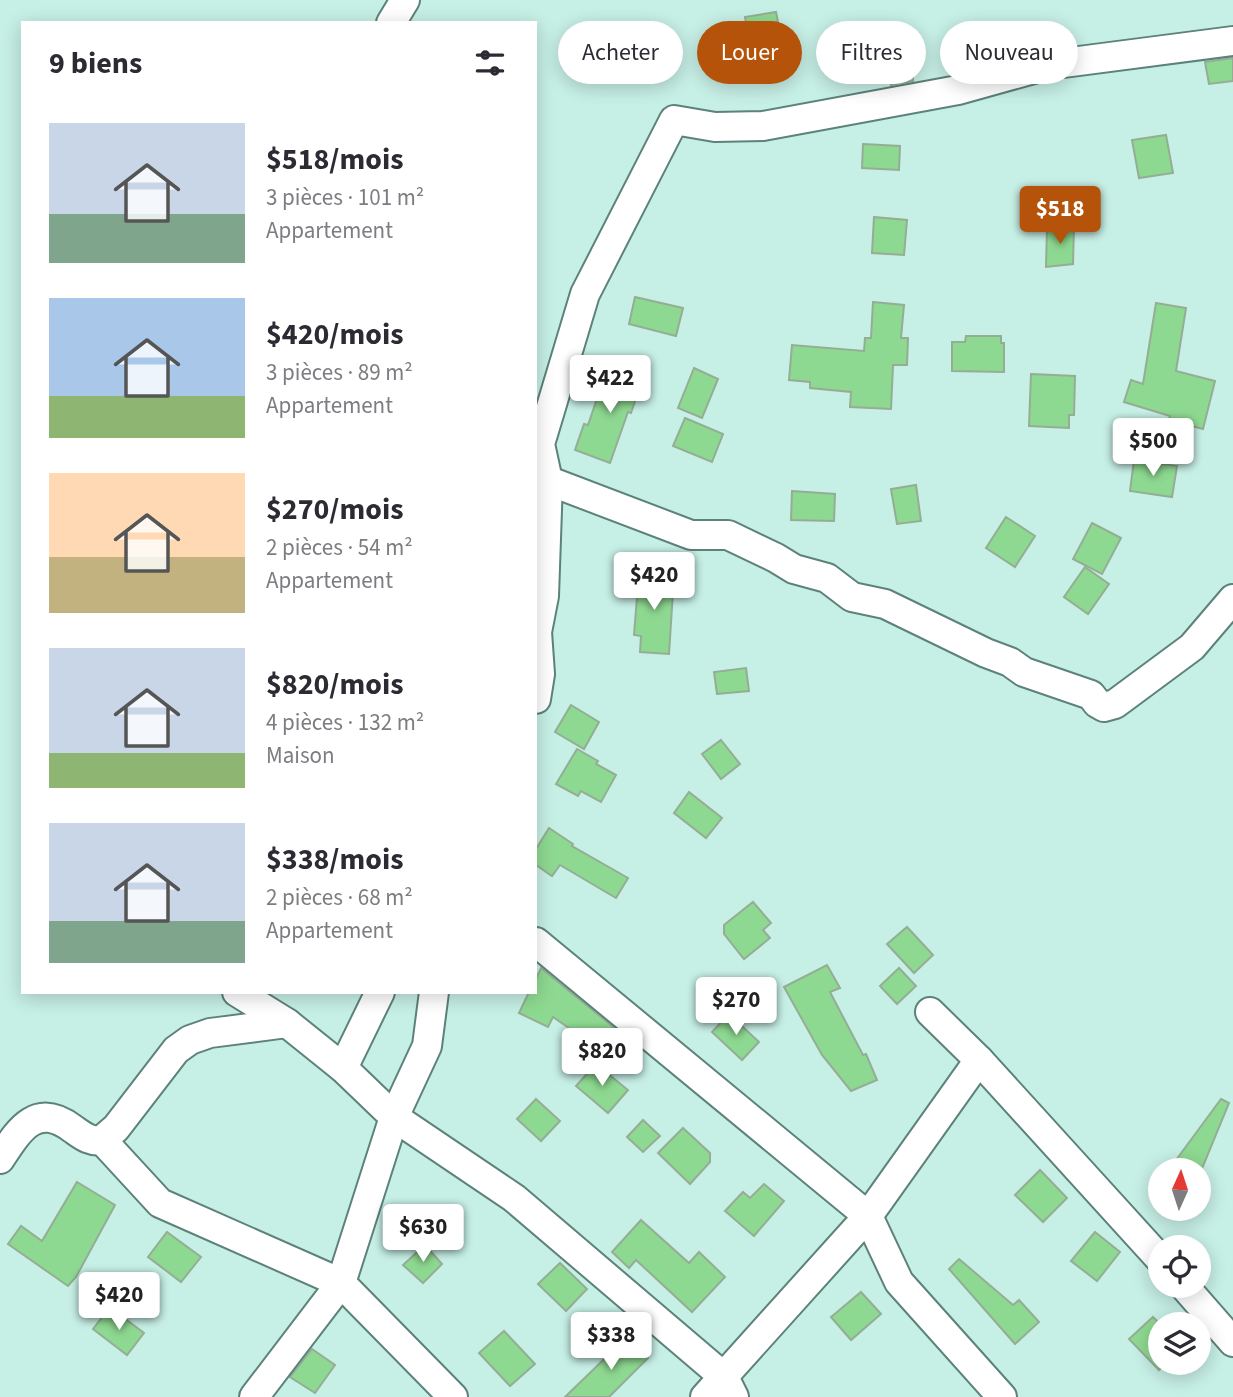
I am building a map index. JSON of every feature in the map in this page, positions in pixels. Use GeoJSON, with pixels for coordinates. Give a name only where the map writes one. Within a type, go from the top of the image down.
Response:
{"type":"FeatureCollection","features":[{"type":"Feature","properties":{"kind":"street"},"geometry":{"type":"LineString","coordinates":[[392,21],[405,0]]}},
{"type":"Feature","properties":{"kind":"street"},"geometry":{"type":"LineString","coordinates":[[537,693],[540,674],[537,632],[544,596],[540,444],[585,295],[674,120],[715,127],[764,126],[946,92],[1048,65],[1233,41]]}},
{"type":"Feature","properties":{"kind":"street"},"geometry":{"type":"LineString","coordinates":[[542,479],[691,535],[728,535],[794,569],[827,578],[852,597],[885,604],[1010,662],[1024,672],[1091,695],[1097,704],[1104,707],[1115,704],[1192,647],[1233,599]]}},
{"type":"Feature","properties":{"kind":"street"},"geometry":{"type":"LineString","coordinates":[[537,943],[868,1216],[899,1282],[1002,1397]]}},
{"type":"Feature","properties":{"kind":"street"},"geometry":{"type":"LineString","coordinates":[[240,994],[287,1023],[343,1068],[394,1117],[513,1198],[729,1387]]}},
{"type":"Feature","properties":{"kind":"street"},"geometry":{"type":"LineString","coordinates":[[343,1068],[379,994]]}},
{"type":"Feature","properties":{"kind":"street"},"geometry":{"type":"LineString","coordinates":[[254,1397],[341,1283],[394,1117],[427,1046],[434,994]]}},
{"type":"Feature","properties":{"kind":"street"},"geometry":{"type":"LineString","coordinates":[[930,1012],[979,1060],[1148,1246]]}},
{"type":"Feature","properties":{"kind":"street"},"geometry":{"type":"LineString","coordinates":[[0,1158],[25,1125],[45,1117],[66,1124],[89,1140],[102,1140],[116,1128],[176,1050],[190,1040],[209,1033],[287,1023]]}},
{"type":"Feature","properties":{"kind":"street"},"geometry":{"type":"LineString","coordinates":[[705,1397],[729,1387],[868,1216],[979,1060]]}},
{"type":"Feature","properties":{"kind":"street"},"geometry":{"type":"LineString","coordinates":[[102,1140],[160,1203],[341,1283],[453,1397]]}},
{"type":"Feature","properties":{"kind":"street"},"geometry":{"type":"LineString","coordinates":[[1194,1298],[1233,1342]]}},
{"type":"Feature","properties":{"kind":"building"},"geometry":{"type":"Polygon","coordinates":[[[776,12],[778,21],[746,21],[745,17],[776,12]]]}},
{"type":"Feature","properties":{"kind":"building"},"geometry":{"type":"Polygon","coordinates":[[[1233,58],[1233,81],[1209,84],[1205,62],[1233,58]]]}},
{"type":"Feature","properties":{"kind":"building"},"geometry":{"type":"Polygon","coordinates":[[[1166,135],[1173,173],[1139,178],[1132,140],[1166,135]]]}},
{"type":"Feature","properties":{"kind":"building"},"geometry":{"type":"Polygon","coordinates":[[[863,144],[900,146],[899,170],[862,168],[863,144]]]}},
{"type":"Feature","properties":{"kind":"building"},"geometry":{"type":"Polygon","coordinates":[[[874,217],[907,220],[904,255],[872,253],[874,217]]]}},
{"type":"Feature","properties":{"kind":"building"},"geometry":{"type":"Polygon","coordinates":[[[1074,226],[1073,264],[1046,267],[1047,227],[1074,226]]]}},
{"type":"Feature","properties":{"kind":"building"},"geometry":{"type":"Polygon","coordinates":[[[635,297],[683,308],[676,336],[629,324],[635,297]]]}},
{"type":"Feature","properties":{"kind":"building"},"geometry":{"type":"Polygon","coordinates":[[[873,302],[904,305],[901,338],[908,338],[907,365],[893,365],[891,409],[850,407],[851,392],[810,388],[810,382],[789,380],[792,345],[864,351],[865,338],[871,338],[873,302]]]}},
{"type":"Feature","properties":{"kind":"building"},"geometry":{"type":"Polygon","coordinates":[[[1156,303],[1186,308],[1176,371],[1215,381],[1203,429],[1169,420],[1170,416],[1124,402],[1131,380],[1143,384],[1156,303]]]}},
{"type":"Feature","properties":{"kind":"building"},"geometry":{"type":"Polygon","coordinates":[[[966,336],[1001,336],[1001,343],[1004,343],[1004,372],[952,371],[952,342],[965,342],[966,336]]]}},
{"type":"Feature","properties":{"kind":"building"},"geometry":{"type":"Polygon","coordinates":[[[622,364],[645,372],[610,463],[575,450],[584,424],[588,425],[603,381],[615,384],[622,364]]]}},
{"type":"Feature","properties":{"kind":"building"},"geometry":{"type":"Polygon","coordinates":[[[694,368],[718,379],[702,418],[678,408],[694,368]]]}},
{"type":"Feature","properties":{"kind":"building"},"geometry":{"type":"Polygon","coordinates":[[[1031,374],[1075,376],[1074,415],[1069,415],[1069,428],[1029,426],[1031,374]]]}},
{"type":"Feature","properties":{"kind":"building"},"geometry":{"type":"Polygon","coordinates":[[[685,418],[723,434],[712,462],[673,446],[685,418]]]}},
{"type":"Feature","properties":{"kind":"building"},"geometry":{"type":"Polygon","coordinates":[[[1134,460],[1177,466],[1172,497],[1130,491],[1134,460]]]}},
{"type":"Feature","properties":{"kind":"building"},"geometry":{"type":"Polygon","coordinates":[[[916,485],[921,521],[897,524],[891,489],[916,485]]]}},
{"type":"Feature","properties":{"kind":"building"},"geometry":{"type":"Polygon","coordinates":[[[792,491],[835,494],[834,521],[791,520],[792,491]]]}},
{"type":"Feature","properties":{"kind":"building"},"geometry":{"type":"Polygon","coordinates":[[[1006,517],[1035,536],[1015,567],[986,548],[1006,517]]]}},
{"type":"Feature","properties":{"kind":"building"},"geometry":{"type":"Polygon","coordinates":[[[1092,523],[1121,538],[1102,574],[1073,559],[1092,523]]]}},
{"type":"Feature","properties":{"kind":"building"},"geometry":{"type":"Polygon","coordinates":[[[1085,567],[1109,584],[1088,614],[1064,597],[1085,567]]]}},
{"type":"Feature","properties":{"kind":"building"},"geometry":{"type":"Polygon","coordinates":[[[639,572],[674,576],[669,654],[640,652],[641,636],[634,635],[639,572]]]}},
{"type":"Feature","properties":{"kind":"building"},"geometry":{"type":"Polygon","coordinates":[[[746,668],[749,691],[717,694],[714,672],[746,668]]]}},
{"type":"Feature","properties":{"kind":"building"},"geometry":{"type":"Polygon","coordinates":[[[571,705],[599,722],[584,749],[555,732],[571,705]]]}},
{"type":"Feature","properties":{"kind":"building"},"geometry":{"type":"Polygon","coordinates":[[[721,740],[740,764],[721,779],[702,754],[721,740]]]}},
{"type":"Feature","properties":{"kind":"building"},"geometry":{"type":"Polygon","coordinates":[[[577,749],[616,775],[601,802],[581,791],[578,796],[556,784],[577,749]]]}},
{"type":"Feature","properties":{"kind":"building"},"geometry":{"type":"Polygon","coordinates":[[[689,792],[722,818],[706,838],[674,813],[689,792]]]}},
{"type":"Feature","properties":{"kind":"building"},"geometry":{"type":"Polygon","coordinates":[[[549,828],[573,844],[572,846],[628,878],[616,898],[560,865],[552,876],[537,866],[537,847],[549,828]]]}},
{"type":"Feature","properties":{"kind":"building"},"geometry":{"type":"Polygon","coordinates":[[[753,902],[771,923],[763,930],[770,938],[744,959],[724,934],[724,925],[753,902]]]}},
{"type":"Feature","properties":{"kind":"building"},"geometry":{"type":"Polygon","coordinates":[[[907,927],[933,955],[914,973],[887,944],[907,927]]]}},
{"type":"Feature","properties":{"kind":"building"},"geometry":{"type":"Polygon","coordinates":[[[827,965],[840,988],[830,992],[863,1055],[866,1054],[877,1080],[851,1091],[822,1055],[784,987],[827,965]]]}},
{"type":"Feature","properties":{"kind":"building"},"geometry":{"type":"Polygon","coordinates":[[[541,968],[617,1030],[602,1051],[553,1017],[548,1027],[519,1013],[528,994],[537,994],[537,977],[541,968]]]}},
{"type":"Feature","properties":{"kind":"building"},"geometry":{"type":"Polygon","coordinates":[[[899,968],[916,986],[897,1004],[880,986],[899,968]]]}},
{"type":"Feature","properties":{"kind":"building"},"geometry":{"type":"Polygon","coordinates":[[[729,1014],[759,1042],[742,1060],[712,1032],[729,1014]]]}},
{"type":"Feature","properties":{"kind":"building"},"geometry":{"type":"Polygon","coordinates":[[[596,1064],[628,1090],[608,1113],[576,1086],[596,1064]]]}},
{"type":"Feature","properties":{"kind":"building"},"geometry":{"type":"Polygon","coordinates":[[[536,1099],[560,1121],[541,1141],[517,1119],[536,1099]]]}},
{"type":"Feature","properties":{"kind":"building"},"geometry":{"type":"Polygon","coordinates":[[[1221,1099],[1229,1103],[1206,1158],[1178,1158],[1221,1099]]]}},
{"type":"Feature","properties":{"kind":"building"},"geometry":{"type":"Polygon","coordinates":[[[643,1120],[660,1136],[643,1152],[627,1137],[643,1120]]]}},
{"type":"Feature","properties":{"kind":"building"},"geometry":{"type":"Polygon","coordinates":[[[683,1128],[710,1153],[710,1162],[690,1184],[658,1153],[683,1128]]]}},
{"type":"Feature","properties":{"kind":"building"},"geometry":{"type":"Polygon","coordinates":[[[1040,1170],[1067,1198],[1043,1222],[1015,1195],[1040,1170]]]}},
{"type":"Feature","properties":{"kind":"building"},"geometry":{"type":"Polygon","coordinates":[[[77,1182],[115,1205],[76,1277],[68,1286],[8,1244],[21,1226],[42,1241],[77,1182]]]}},
{"type":"Feature","properties":{"kind":"building"},"geometry":{"type":"Polygon","coordinates":[[[764,1184],[784,1201],[754,1236],[725,1211],[743,1192],[750,1198],[764,1184]]]}},
{"type":"Feature","properties":{"kind":"building"},"geometry":{"type":"Polygon","coordinates":[[[641,1220],[689,1263],[699,1252],[725,1277],[692,1312],[636,1260],[629,1268],[612,1252],[641,1220]]]}},
{"type":"Feature","properties":{"kind":"building"},"geometry":{"type":"Polygon","coordinates":[[[167,1232],[201,1257],[181,1282],[148,1257],[167,1232]]]}},
{"type":"Feature","properties":{"kind":"building"},"geometry":{"type":"Polygon","coordinates":[[[1095,1232],[1120,1252],[1097,1281],[1071,1261],[1095,1232]]]}},
{"type":"Feature","properties":{"kind":"building"},"geometry":{"type":"Polygon","coordinates":[[[425,1245],[442,1264],[423,1283],[403,1265],[425,1245]]]}},
{"type":"Feature","properties":{"kind":"building"},"geometry":{"type":"Polygon","coordinates":[[[959,1259],[1013,1305],[1019,1300],[1039,1322],[1015,1344],[949,1269],[959,1259]]]}},
{"type":"Feature","properties":{"kind":"building"},"geometry":{"type":"Polygon","coordinates":[[[560,1263],[587,1289],[566,1311],[538,1284],[560,1263]]]}},
{"type":"Feature","properties":{"kind":"building"},"geometry":{"type":"Polygon","coordinates":[[[861,1292],[881,1314],[851,1340],[831,1317],[861,1292]]]}},
{"type":"Feature","properties":{"kind":"building"},"geometry":{"type":"Polygon","coordinates":[[[106,1312],[116,1312],[144,1333],[127,1355],[93,1329],[106,1312]]]}},
{"type":"Feature","properties":{"kind":"building"},"geometry":{"type":"Polygon","coordinates":[[[1148,1322],[1148,1359],[1129,1339],[1148,1322]]]}},
{"type":"Feature","properties":{"kind":"building"},"geometry":{"type":"Polygon","coordinates":[[[504,1331],[535,1364],[510,1386],[479,1353],[504,1331]]]}},
{"type":"Feature","properties":{"kind":"building"},"geometry":{"type":"Polygon","coordinates":[[[627,1337],[648,1358],[609,1397],[565,1397],[627,1337]]]}},
{"type":"Feature","properties":{"kind":"building"},"geometry":{"type":"Polygon","coordinates":[[[312,1349],[335,1365],[315,1393],[290,1377],[312,1349]]]}}]}
